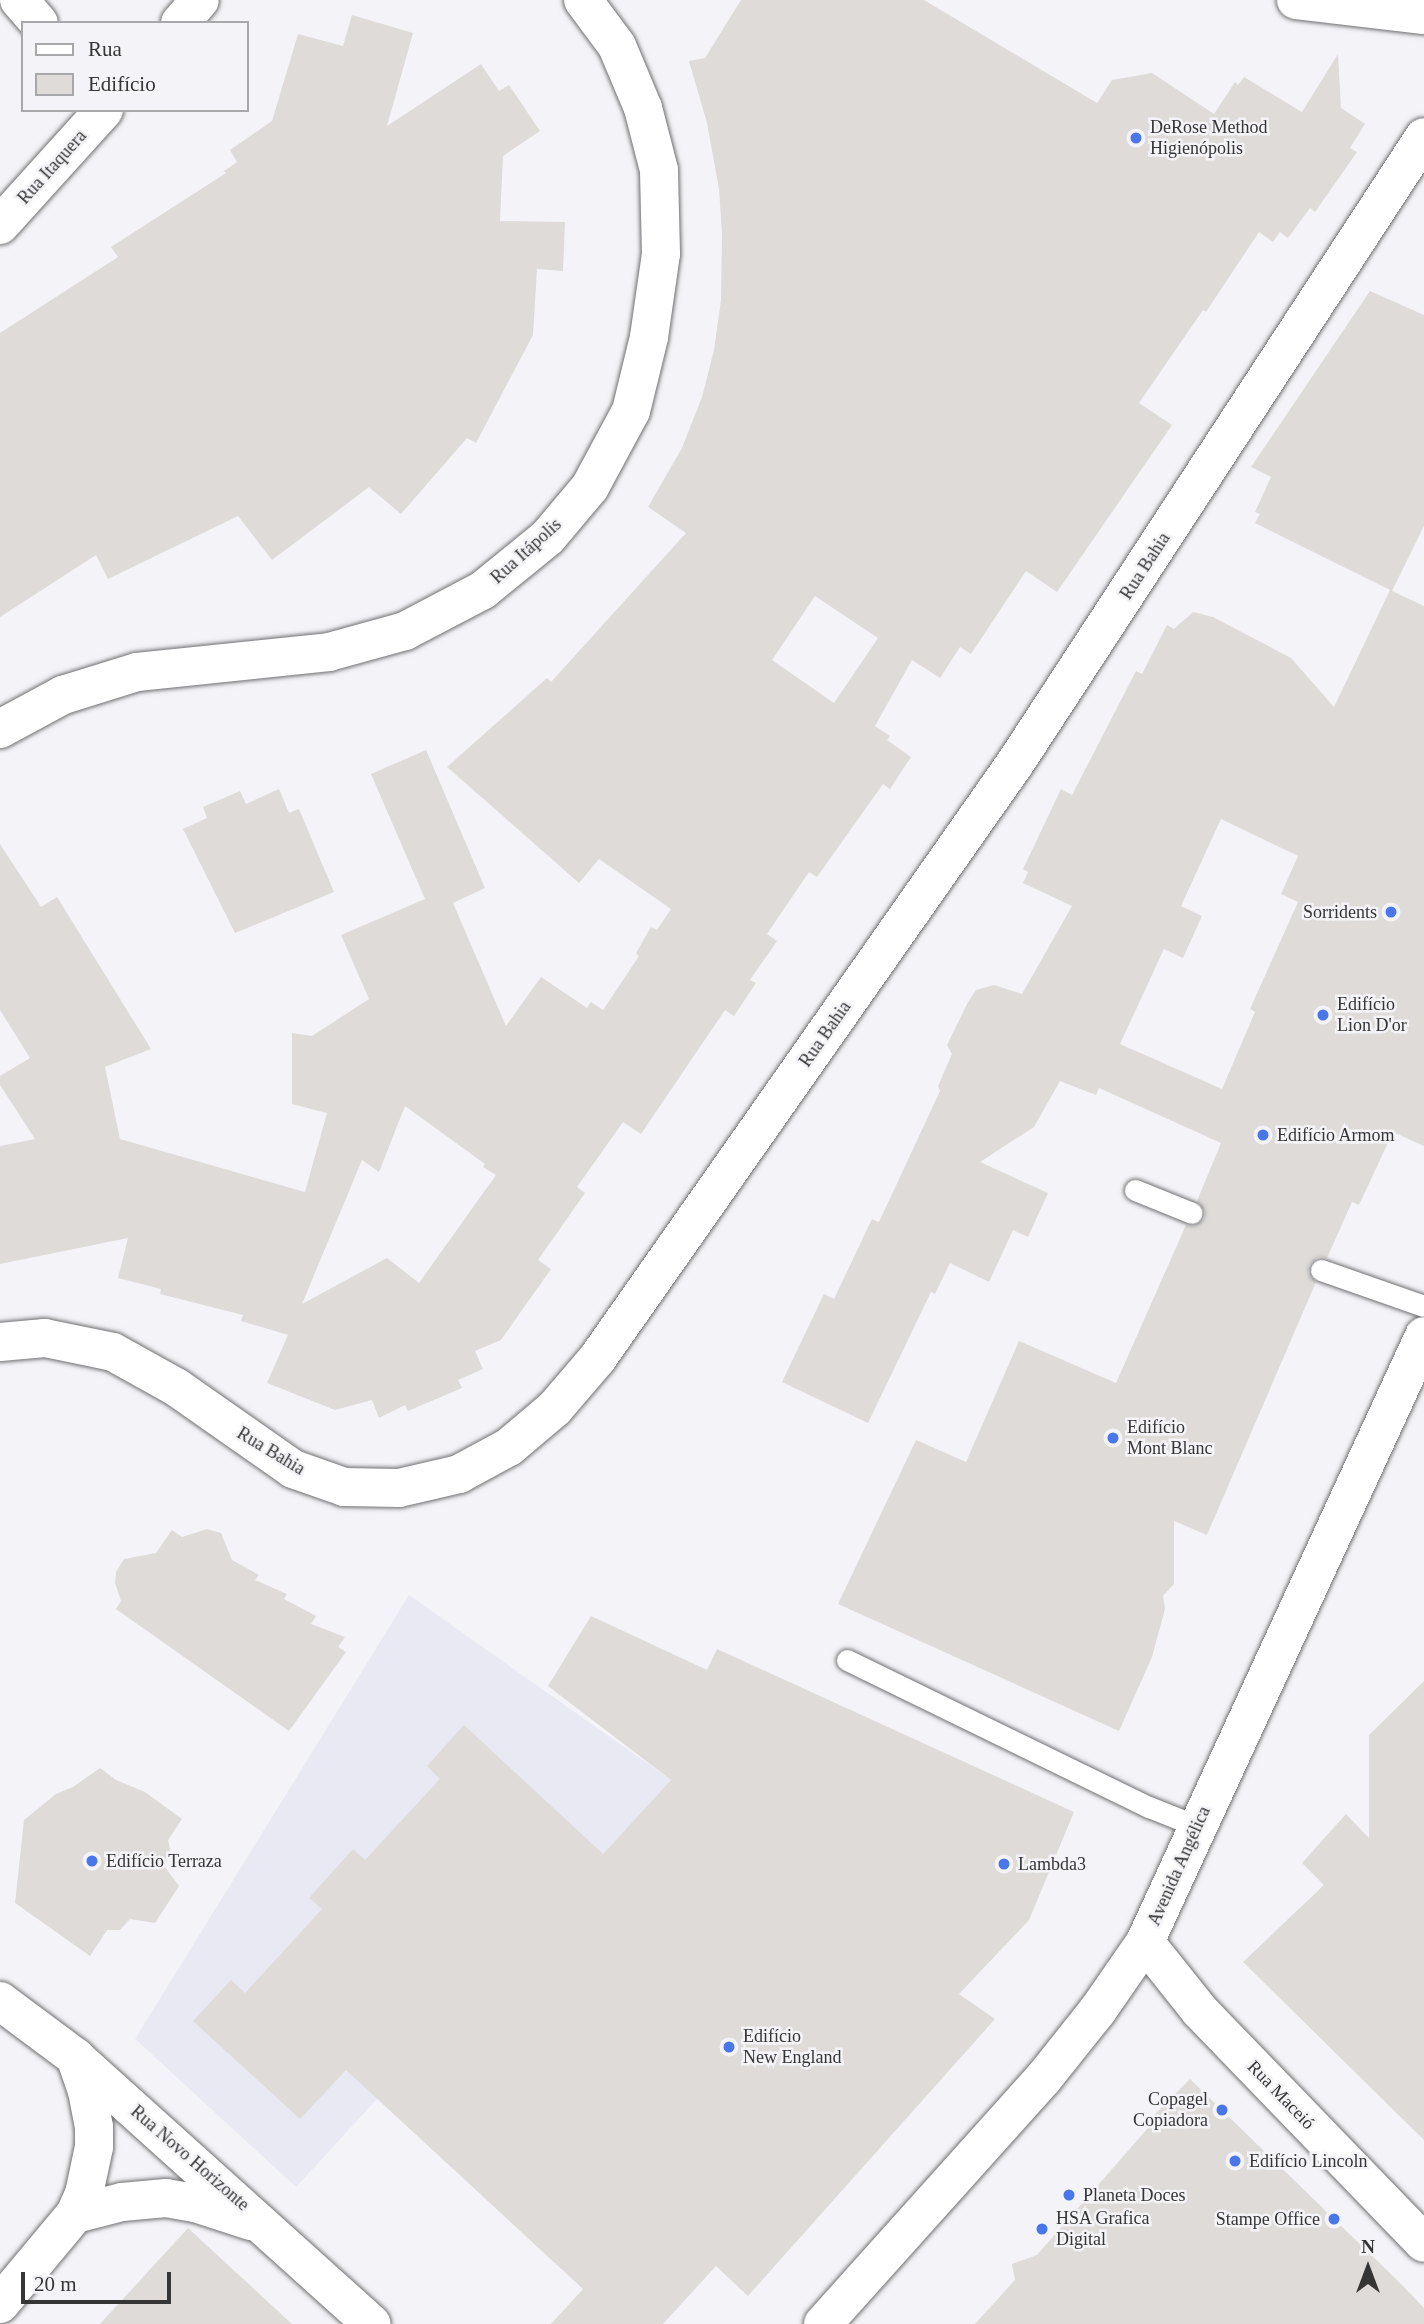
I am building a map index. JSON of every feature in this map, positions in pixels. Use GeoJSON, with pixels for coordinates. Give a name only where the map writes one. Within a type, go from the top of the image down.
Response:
{"type":"FeatureCollection","features":[{"type":"Feature","properties":{"kind":"street"},"geometry":{"type":"LineString","coordinates":[[19,0],[37,21]]}},
{"type":"Feature","properties":{"kind":"street"},"geometry":{"type":"LineString","coordinates":[[182,21],[200,0]]}},
{"type":"Feature","properties":{"kind":"street","name":"Rua Itápolis"},"geometry":{"type":"LineString","coordinates":[[0,729],[63,695],[136,673],[329,652],[405,631],[483,590],[548,537],[590,486],[631,411],[649,337],[661,254],[659,170],[643,108],[617,47],[583,0]]}},
{"type":"Feature","properties":{"kind":"street"},"geometry":{"type":"LineString","coordinates":[[1296,0],[1424,15]]}},
{"type":"Feature","properties":{"kind":"street","name":"Rua Itaquera"},"geometry":{"type":"LineString","coordinates":[[0,225],[102,112]]}},
{"type":"Feature","properties":{"kind":"street","name":"Rua Bahia"},"geometry":{"type":"LineString","coordinates":[[0,1342],[45,1338],[113,1352],[177,1387],[293,1469],[344,1487],[399,1488],[459,1474],[509,1447],[555,1408],[597,1359],[1016,762],[1424,137]]}},
{"type":"Feature","properties":{"kind":"street","name":"Avenida Angélica"},"geometry":{"type":"LineString","coordinates":[[823,2324],[1043,2080],[1098,2010],[1145,1942],[1424,1336]]}},
{"type":"Feature","properties":{"kind":"street","name":"Rua Maceió"},"geometry":{"type":"LineString","coordinates":[[1145,1942],[1200,2011],[1424,2243]]}},
{"type":"Feature","properties":{"kind":"street","name":"Rua Novo Horizonte"},"geometry":{"type":"LineString","coordinates":[[0,2001],[75,2057],[270,2229],[372,2324]]}},
{"type":"Feature","properties":{"kind":"street"},"geometry":{"type":"LineString","coordinates":[[0,2304],[75,2214],[84,2194],[94,2147],[90,2104],[75,2057]]}},
{"type":"Feature","properties":{"kind":"street"},"geometry":{"type":"LineString","coordinates":[[75,2214],[122,2202],[166,2198],[195,2203],[270,2229]]}},
{"type":"Feature","properties":{"kind":"lane"},"geometry":{"type":"LineString","coordinates":[[1135,1190],[1192,1213]]}},
{"type":"Feature","properties":{"kind":"lane"},"geometry":{"type":"LineString","coordinates":[[1321,1270],[1424,1307]]}},
{"type":"Feature","properties":{"kind":"lane"},"geometry":{"type":"LineString","coordinates":[[847,1660],[1149,1807],[1197,1826]]}},
{"type":"Feature","properties":{"kind":"shaded area"},"geometry":{"type":"Polygon","coordinates":[[[409,1595],[671,1780],[296,2187],[135,2039],[409,1595]]]}},
{"type":"Feature","properties":{"kind":"building"},"geometry":{"type":"Polygon","coordinates":[[[741,0],[924,0],[1097,103],[1112,80],[1152,73],[1214,114],[1235,82],[1238,85],[1244,77],[1302,112],[1338,54],[1341,108],[1365,124],[1350,148],[1357,152],[1315,212],[1310,208],[1288,238],[1280,232],[1273,242],[1259,232],[1206,312],[1203,310],[1139,403],[1172,425],[1057,592],[1026,571],[971,654],[960,647],[940,678],[912,660],[875,726],[890,736],[887,740],[911,757],[890,789],[883,784],[817,877],[809,872],[767,934],[777,941],[750,980],[756,983],[734,1016],[725,1010],[641,1134],[623,1122],[577,1187],[585,1193],[538,1260],[551,1269],[501,1340],[475,1351],[483,1369],[458,1380],[462,1388],[408,1411],[405,1405],[379,1418],[372,1400],[335,1410],[267,1383],[288,1335],[241,1321],[243,1315],[160,1294],[161,1289],[118,1278],[128,1238],[0,1264],[0,1146],[35,1139],[0,1085],[0,1076],[30,1058],[0,1010],[0,844],[41,907],[57,897],[151,1049],[105,1067],[120,1139],[305,1192],[327,1113],[292,1104],[292,1033],[312,1036],[369,999],[341,935],[425,899],[371,774],[426,750],[485,888],[453,903],[506,1026],[541,977],[587,1008],[591,1002],[603,1010],[639,956],[636,953],[651,927],[657,930],[671,909],[599,859],[579,883],[447,767],[547,678],[551,682],[686,533],[648,507],[682,448],[702,397],[714,350],[721,300],[722,233],[719,189],[707,123],[689,61],[705,58],[741,0]],[[815,596],[772,660],[834,703],[878,638],[815,596]],[[405,1106],[379,1172],[362,1160],[302,1304],[387,1258],[419,1283],[496,1175],[483,1167],[485,1164],[405,1106]]]}},
{"type":"Feature","properties":{"kind":"building"},"geometry":{"type":"Polygon","coordinates":[[[352,15],[413,33],[387,126],[481,64],[499,91],[509,85],[540,131],[503,156],[500,221],[565,222],[563,271],[537,269],[533,335],[476,443],[467,438],[401,514],[369,487],[272,560],[238,516],[108,579],[96,555],[0,617],[0,333],[118,257],[111,247],[226,173],[224,171],[237,162],[230,150],[272,121],[298,34],[343,46],[352,15]]]}},
{"type":"Feature","properties":{"kind":"building"},"geometry":{"type":"Polygon","coordinates":[[[1370,291],[1424,315],[1424,526],[1392,591],[1424,606],[1424,1146],[1393,1132],[1359,1205],[1352,1202],[1327,1258],[1318,1257],[1309,1265],[1308,1273],[1316,1282],[1207,1535],[1174,1521],[1174,1584],[1163,1596],[1165,1609],[1152,1657],[1119,1731],[838,1604],[916,1440],[966,1462],[1019,1341],[1116,1383],[1186,1225],[1194,1226],[1204,1219],[1205,1211],[1197,1201],[1221,1143],[1099,1088],[1096,1095],[1060,1081],[1034,1127],[980,1162],[1048,1193],[1028,1237],[1013,1230],[989,1282],[950,1263],[935,1294],[931,1292],[868,1423],[782,1382],[824,1294],[834,1299],[872,1219],[879,1222],[940,1091],[938,1086],[952,1054],[947,1045],[968,1002],[976,990],[994,985],[1022,994],[1072,906],[1023,883],[1028,872],[1023,869],[1061,789],[1072,795],[1136,671],[1142,674],[1167,625],[1174,629],[1193,612],[1213,617],[1291,658],[1334,707],[1390,590],[1255,523],[1260,514],[1255,512],[1271,477],[1251,467],[1370,291]],[[1221,819],[1181,906],[1202,916],[1183,958],[1164,949],[1120,1044],[1222,1089],[1255,1012],[1250,1009],[1298,902],[1281,894],[1298,856],[1221,819]]]}},
{"type":"Feature","properties":{"kind":"building"},"geometry":{"type":"Polygon","coordinates":[[[279,789],[289,813],[299,809],[334,892],[235,933],[183,829],[207,818],[203,807],[240,791],[246,804],[279,789]]]}},
{"type":"Feature","properties":{"kind":"building"},"geometry":{"type":"Polygon","coordinates":[[[207,1529],[221,1533],[232,1560],[259,1575],[255,1580],[287,1594],[284,1599],[316,1616],[311,1624],[345,1637],[338,1647],[346,1652],[289,1731],[116,1609],[121,1601],[115,1583],[116,1572],[124,1559],[156,1553],[172,1530],[182,1537],[207,1529]]]}},
{"type":"Feature","properties":{"kind":"building"},"geometry":{"type":"Polygon","coordinates":[[[591,1616],[707,1670],[717,1649],[1074,1812],[1029,1920],[959,1994],[995,2019],[748,2296],[716,2266],[663,2324],[551,2324],[583,2289],[346,2070],[300,2119],[193,2021],[231,1980],[245,1993],[322,1909],[309,1898],[353,1849],[365,1860],[440,1779],[427,1766],[464,1725],[603,1854],[671,1780],[548,1686],[591,1616]]]}},
{"type":"Feature","properties":{"kind":"building"},"geometry":{"type":"Polygon","coordinates":[[[1424,1681],[1424,2140],[1243,1962],[1324,1885],[1302,1863],[1346,1814],[1369,1838],[1369,1735],[1424,1681]]]}},
{"type":"Feature","properties":{"kind":"building","name":"Edifício Terraza"},"geometry":{"type":"Polygon","coordinates":[[[100,1768],[116,1780],[145,1792],[182,1819],[168,1840],[170,1849],[165,1867],[179,1886],[155,1923],[130,1919],[120,1930],[107,1930],[90,1956],[15,1903],[24,1820],[56,1794],[73,1787],[100,1768]]]}},
{"type":"Feature","properties":{"kind":"building"},"geometry":{"type":"Polygon","coordinates":[[[1190,2079],[1424,2308],[1424,2324],[975,2324],[1015,2280],[1012,2264],[1037,2255],[1154,2121],[1151,2118],[1190,2079]]]}},
{"type":"Feature","properties":{"kind":"building"},"geometry":{"type":"Polygon","coordinates":[[[188,2228],[292,2324],[100,2324],[188,2228]]]}},
{"type":"Feature","properties":{"kind":"place","name":"DeRose Method Higienópolis"},"geometry":{"type":"Point","coordinates":[1136,138]}},
{"type":"Feature","properties":{"kind":"place","name":"Sorridents"},"geometry":{"type":"Point","coordinates":[1391,912]}},
{"type":"Feature","properties":{"kind":"place","name":"Edifício Lion D'or"},"geometry":{"type":"Point","coordinates":[1323,1015]}},
{"type":"Feature","properties":{"kind":"place","name":"Edifício Armom"},"geometry":{"type":"Point","coordinates":[1263,1135]}},
{"type":"Feature","properties":{"kind":"place","name":"Edifício Mont Blanc"},"geometry":{"type":"Point","coordinates":[1113,1438]}},
{"type":"Feature","properties":{"kind":"place","name":"Edifício Terraza"},"geometry":{"type":"Point","coordinates":[92,1861]}},
{"type":"Feature","properties":{"kind":"place","name":"Lambda3"},"geometry":{"type":"Point","coordinates":[1004,1864]}},
{"type":"Feature","properties":{"kind":"place","name":"Edifício New England"},"geometry":{"type":"Point","coordinates":[729,2047]}},
{"type":"Feature","properties":{"kind":"place","name":"Copagel Copiadora"},"geometry":{"type":"Point","coordinates":[1222,2110]}},
{"type":"Feature","properties":{"kind":"place","name":"Edifício Lincoln"},"geometry":{"type":"Point","coordinates":[1235,2161]}},
{"type":"Feature","properties":{"kind":"place","name":"Planeta Doces"},"geometry":{"type":"Point","coordinates":[1069,2195]}},
{"type":"Feature","properties":{"kind":"place","name":"Stampe Office"},"geometry":{"type":"Point","coordinates":[1334,2219]}},
{"type":"Feature","properties":{"kind":"place","name":"HSA Grafica Digital"},"geometry":{"type":"Point","coordinates":[1042,2229]}}]}
